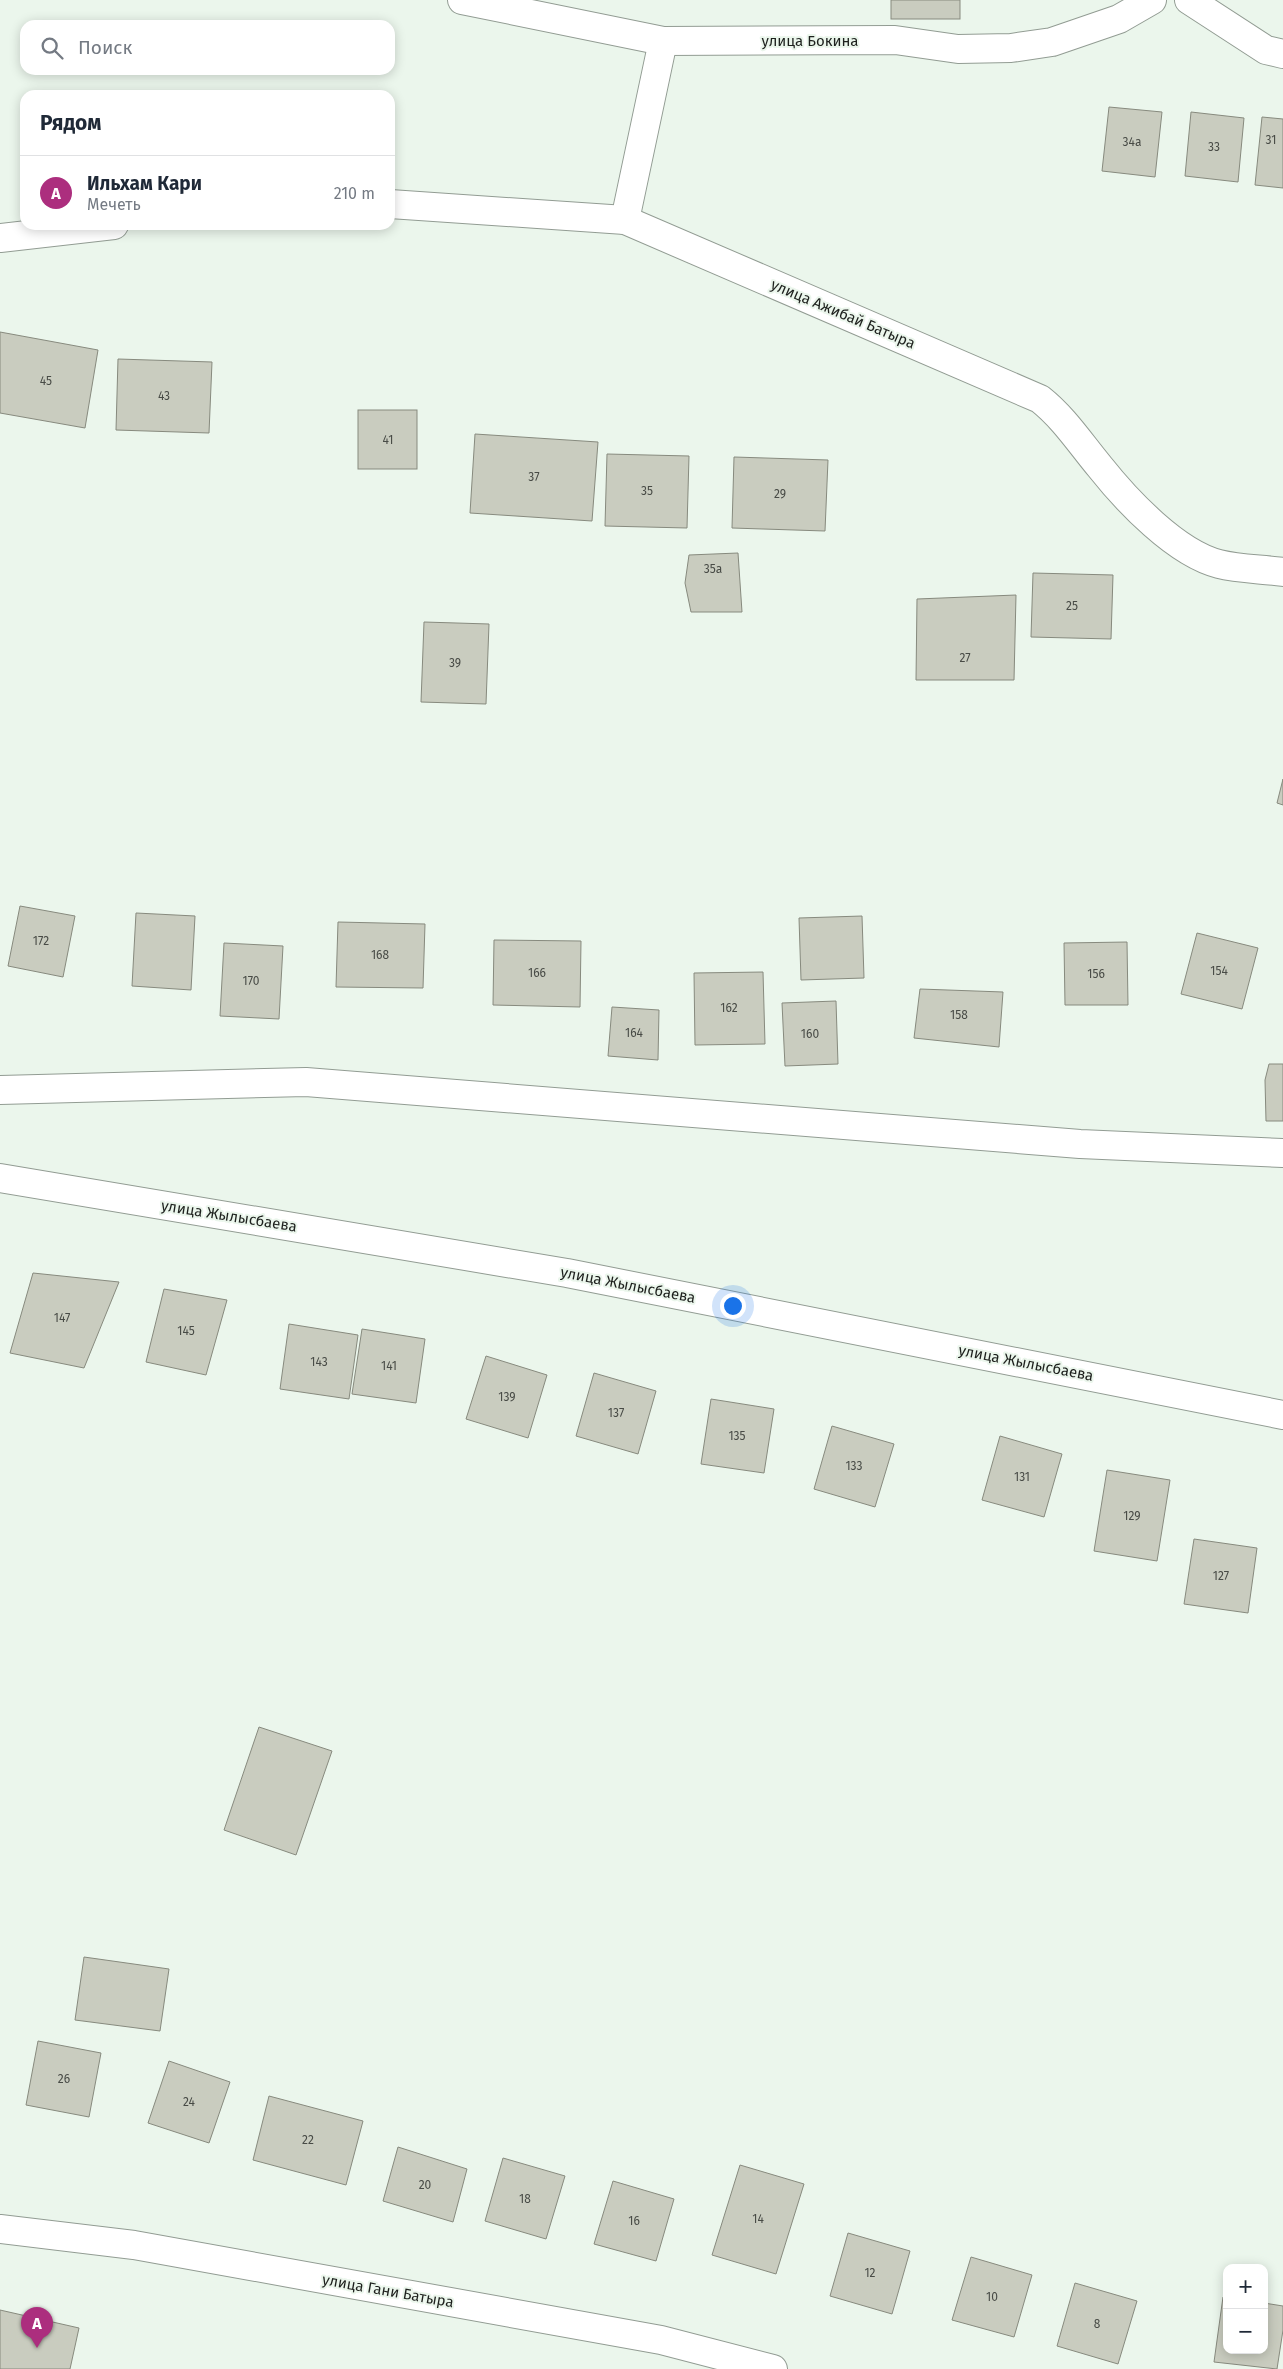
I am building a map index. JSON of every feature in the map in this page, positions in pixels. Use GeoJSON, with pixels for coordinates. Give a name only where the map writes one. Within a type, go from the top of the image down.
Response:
{"type":"FeatureCollection","features":[{"type":"Feature","properties":{"kind":"street","name":"улица Бокина"},"geometry":{"type":"LineString","coordinates":[[462,0],[663,41],[896,40],[958,49],[1011,48],[1052,42],[1119,19],[1152,0]]}},
{"type":"Feature","properties":{"kind":"street"},"geometry":{"type":"LineString","coordinates":[[1189,0],[1266,50],[1283,54]]}},
{"type":"Feature","properties":{"kind":"street"},"geometry":{"type":"LineString","coordinates":[[626,220],[663,41]]}},
{"type":"Feature","properties":{"kind":"street","name":"улица Ажибай Батыра"},"geometry":{"type":"LineString","coordinates":[[395,204],[626,220],[1040,399],[1057,412],[1101,469],[1128,498],[1188,551],[1219,564],[1283,572]]}},
{"type":"Feature","properties":{"kind":"street"},"geometry":{"type":"LineString","coordinates":[[0,238],[70,230]]}},
{"type":"Feature","properties":{"kind":"street"},"geometry":{"type":"LineString","coordinates":[[0,1090],[306,1082],[1080,1144],[1283,1153]]}},
{"type":"Feature","properties":{"kind":"street","name":"улица Жылысбаева"},"geometry":{"type":"LineString","coordinates":[[0,1178],[567,1272],[1283,1415]]}},
{"type":"Feature","properties":{"kind":"street","name":"улица Гани Батыра"},"geometry":{"type":"LineString","coordinates":[[0,2229],[134,2245],[661,2340],[773,2369]]}},
{"type":"Feature","properties":{"kind":"building"},"geometry":{"type":"Polygon","coordinates":[[[891,0],[960,0],[960,19],[891,19],[891,0]]]}},
{"type":"Feature","properties":{"kind":"building"},"geometry":{"type":"Polygon","coordinates":[[[1109,107],[1162,112],[1155,177],[1102,171],[1109,107]]]}},
{"type":"Feature","properties":{"kind":"building"},"geometry":{"type":"Polygon","coordinates":[[[1191,112],[1244,118],[1238,182],[1185,176],[1191,112]]]}},
{"type":"Feature","properties":{"kind":"building"},"geometry":{"type":"Polygon","coordinates":[[[1262,117],[1283,119],[1283,188],[1255,185],[1262,117]]]}},
{"type":"Feature","properties":{"kind":"building"},"geometry":{"type":"Polygon","coordinates":[[[0,332],[98,350],[85,428],[0,413],[0,332]]]}},
{"type":"Feature","properties":{"kind":"building"},"geometry":{"type":"Polygon","coordinates":[[[118,359],[212,362],[209,433],[116,430],[118,359]]]}},
{"type":"Feature","properties":{"kind":"building"},"geometry":{"type":"Polygon","coordinates":[[[358,410],[417,410],[417,469],[358,469],[358,410]]]}},
{"type":"Feature","properties":{"kind":"building"},"geometry":{"type":"Polygon","coordinates":[[[475,434],[598,442],[592,521],[470,513],[475,434]]]}},
{"type":"Feature","properties":{"kind":"building"},"geometry":{"type":"Polygon","coordinates":[[[607,454],[689,456],[687,528],[605,526],[607,454]]]}},
{"type":"Feature","properties":{"kind":"building"},"geometry":{"type":"Polygon","coordinates":[[[734,457],[828,460],[825,531],[732,528],[734,457]]]}},
{"type":"Feature","properties":{"kind":"building"},"geometry":{"type":"Polygon","coordinates":[[[738,553],[742,612],[691,612],[685,583],[689,555],[738,553]]]}},
{"type":"Feature","properties":{"kind":"building"},"geometry":{"type":"Polygon","coordinates":[[[1033,573],[1113,575],[1111,639],[1031,637],[1033,573]]]}},
{"type":"Feature","properties":{"kind":"building"},"geometry":{"type":"Polygon","coordinates":[[[1016,595],[1014,680],[916,680],[917,599],[1016,595]]]}},
{"type":"Feature","properties":{"kind":"building"},"geometry":{"type":"Polygon","coordinates":[[[424,622],[489,624],[486,704],[421,702],[424,622]]]}},
{"type":"Feature","properties":{"kind":"building"},"geometry":{"type":"Polygon","coordinates":[[[1283,779],[1283,805],[1277,803],[1283,779]]]}},
{"type":"Feature","properties":{"kind":"building"},"geometry":{"type":"Polygon","coordinates":[[[20,906],[75,916],[63,977],[8,966],[20,906]]]}},
{"type":"Feature","properties":{"kind":"building"},"geometry":{"type":"Polygon","coordinates":[[[136,913],[195,916],[191,990],[132,986],[136,913]]]}},
{"type":"Feature","properties":{"kind":"building"},"geometry":{"type":"Polygon","coordinates":[[[862,916],[864,978],[801,980],[799,918],[862,916]]]}},
{"type":"Feature","properties":{"kind":"building"},"geometry":{"type":"Polygon","coordinates":[[[338,922],[425,924],[423,988],[336,987],[338,922]]]}},
{"type":"Feature","properties":{"kind":"building"},"geometry":{"type":"Polygon","coordinates":[[[1197,933],[1258,948],[1242,1009],[1181,994],[1197,933]]]}},
{"type":"Feature","properties":{"kind":"building"},"geometry":{"type":"Polygon","coordinates":[[[494,940],[581,941],[580,1007],[493,1005],[494,940]]]}},
{"type":"Feature","properties":{"kind":"building"},"geometry":{"type":"Polygon","coordinates":[[[1127,942],[1128,1005],[1065,1005],[1064,943],[1127,942]]]}},
{"type":"Feature","properties":{"kind":"building"},"geometry":{"type":"Polygon","coordinates":[[[224,943],[283,946],[279,1019],[220,1016],[224,943]]]}},
{"type":"Feature","properties":{"kind":"building"},"geometry":{"type":"Polygon","coordinates":[[[763,972],[765,1044],[695,1045],[694,973],[763,972]]]}},
{"type":"Feature","properties":{"kind":"building"},"geometry":{"type":"Polygon","coordinates":[[[920,989],[1003,992],[999,1047],[914,1038],[920,989]]]}},
{"type":"Feature","properties":{"kind":"building"},"geometry":{"type":"Polygon","coordinates":[[[836,1001],[838,1064],[785,1066],[782,1003],[836,1001]]]}},
{"type":"Feature","properties":{"kind":"building"},"geometry":{"type":"Polygon","coordinates":[[[612,1007],[659,1010],[658,1060],[608,1056],[612,1007]]]}},
{"type":"Feature","properties":{"kind":"building"},"geometry":{"type":"Polygon","coordinates":[[[1269,1064],[1283,1064],[1283,1121],[1266,1121],[1265,1080],[1269,1064]]]}},
{"type":"Feature","properties":{"kind":"building"},"geometry":{"type":"Polygon","coordinates":[[[33,1273],[119,1282],[84,1368],[10,1353],[33,1273]]]}},
{"type":"Feature","properties":{"kind":"building"},"geometry":{"type":"Polygon","coordinates":[[[164,1289],[227,1300],[206,1375],[146,1362],[164,1289]]]}},
{"type":"Feature","properties":{"kind":"building"},"geometry":{"type":"Polygon","coordinates":[[[289,1324],[358,1335],[349,1399],[280,1389],[289,1324]]]}},
{"type":"Feature","properties":{"kind":"building"},"geometry":{"type":"Polygon","coordinates":[[[362,1329],[425,1339],[416,1403],[352,1394],[362,1329]]]}},
{"type":"Feature","properties":{"kind":"building"},"geometry":{"type":"Polygon","coordinates":[[[486,1356],[547,1375],[528,1438],[466,1419],[486,1356]]]}},
{"type":"Feature","properties":{"kind":"building"},"geometry":{"type":"Polygon","coordinates":[[[594,1373],[656,1391],[638,1454],[576,1436],[594,1373]]]}},
{"type":"Feature","properties":{"kind":"building"},"geometry":{"type":"Polygon","coordinates":[[[711,1399],[774,1409],[764,1473],[701,1464],[711,1399]]]}},
{"type":"Feature","properties":{"kind":"building"},"geometry":{"type":"Polygon","coordinates":[[[832,1426],[894,1444],[875,1507],[814,1489],[832,1426]]]}},
{"type":"Feature","properties":{"kind":"building"},"geometry":{"type":"Polygon","coordinates":[[[1000,1436],[1062,1454],[1044,1517],[982,1500],[1000,1436]]]}},
{"type":"Feature","properties":{"kind":"building"},"geometry":{"type":"Polygon","coordinates":[[[1107,1470],[1170,1480],[1157,1561],[1094,1551],[1107,1470]]]}},
{"type":"Feature","properties":{"kind":"building"},"geometry":{"type":"Polygon","coordinates":[[[1194,1539],[1257,1548],[1248,1613],[1184,1604],[1194,1539]]]}},
{"type":"Feature","properties":{"kind":"building"},"geometry":{"type":"Polygon","coordinates":[[[259,1727],[332,1751],[296,1855],[224,1830],[259,1727]]]}},
{"type":"Feature","properties":{"kind":"building"},"geometry":{"type":"Polygon","coordinates":[[[84,1957],[169,1969],[160,2031],[75,2020],[84,1957]]]}},
{"type":"Feature","properties":{"kind":"building"},"geometry":{"type":"Polygon","coordinates":[[[38,2041],[101,2053],[89,2117],[26,2105],[38,2041]]]}},
{"type":"Feature","properties":{"kind":"building"},"geometry":{"type":"Polygon","coordinates":[[[169,2061],[230,2082],[209,2143],[148,2123],[169,2061]]]}},
{"type":"Feature","properties":{"kind":"building"},"geometry":{"type":"Polygon","coordinates":[[[269,2096],[363,2121],[346,2185],[253,2160],[269,2096]]]}},
{"type":"Feature","properties":{"kind":"building"},"geometry":{"type":"Polygon","coordinates":[[[398,2147],[467,2169],[453,2222],[383,2201],[398,2147]]]}},
{"type":"Feature","properties":{"kind":"building"},"geometry":{"type":"Polygon","coordinates":[[[503,2158],[565,2176],[546,2239],[485,2221],[503,2158]]]}},
{"type":"Feature","properties":{"kind":"building"},"geometry":{"type":"Polygon","coordinates":[[[740,2165],[804,2184],[776,2274],[712,2255],[740,2165]]]}},
{"type":"Feature","properties":{"kind":"building"},"geometry":{"type":"Polygon","coordinates":[[[613,2181],[674,2199],[656,2261],[594,2244],[613,2181]]]}},
{"type":"Feature","properties":{"kind":"building"},"geometry":{"type":"Polygon","coordinates":[[[848,2233],[910,2251],[892,2314],[830,2296],[848,2233]]]}},
{"type":"Feature","properties":{"kind":"building"},"geometry":{"type":"Polygon","coordinates":[[[971,2257],[1032,2275],[1014,2337],[952,2320],[971,2257]]]}},
{"type":"Feature","properties":{"kind":"building"},"geometry":{"type":"Polygon","coordinates":[[[1075,2283],[1137,2301],[1118,2364],[1057,2346],[1075,2283]]]}},
{"type":"Feature","properties":{"kind":"building"},"geometry":{"type":"Polygon","coordinates":[[[1223,2297],[1223,2354],[1268,2354],[1268,2304],[1283,2306],[1283,2330],[1277,2369],[1214,2362],[1223,2297]]]}},
{"type":"Feature","properties":{"kind":"building"},"geometry":{"type":"Polygon","coordinates":[[[0,2310],[79,2328],[70,2369],[0,2369],[0,2310]]]}},
{"type":"Feature","properties":{"kind":"place","name":"Ильхам Кари"},"geometry":{"type":"Point","coordinates":[37,2348]}}]}
